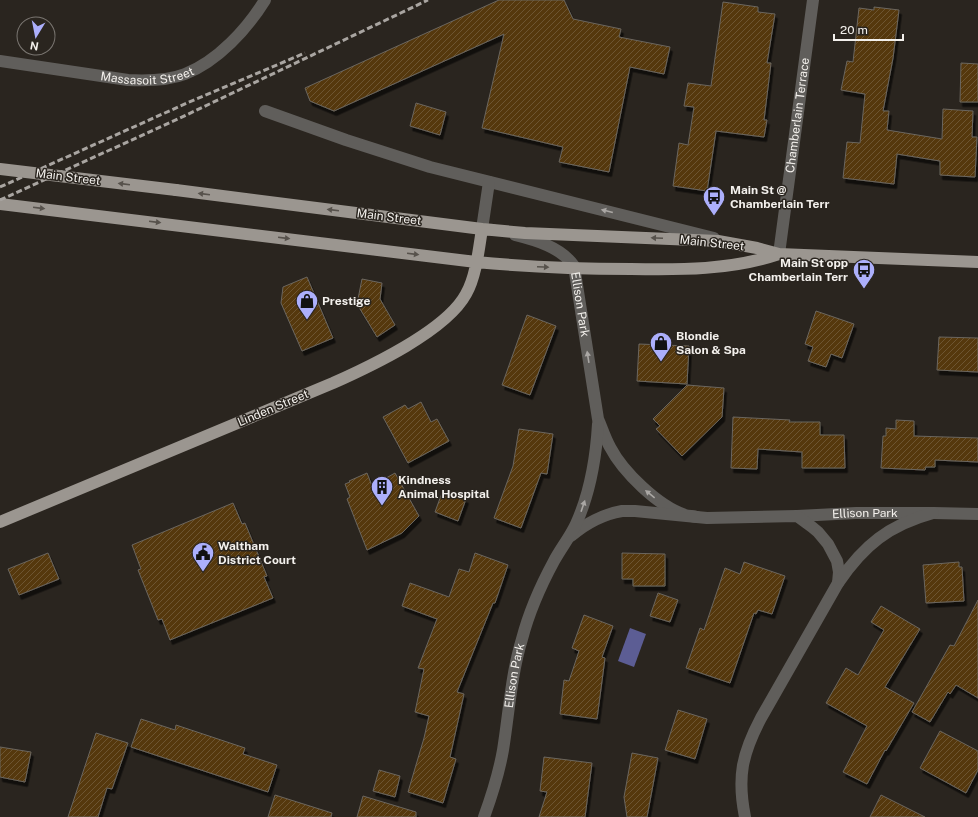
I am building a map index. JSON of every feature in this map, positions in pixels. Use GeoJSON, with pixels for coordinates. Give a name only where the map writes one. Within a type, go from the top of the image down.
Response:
{"type":"FeatureCollection","features":[{"type":"Feature","properties":{"kind":"main road","name":"Main Street"},"geometry":{"type":"LineString","coordinates":[[0,169],[524,233],[696,240],[740,245],[779,254],[978,262]]}},
{"type":"Feature","properties":{"kind":"main road","name":"Main Street"},"geometry":{"type":"LineString","coordinates":[[0,204],[495,264],[643,270],[736,265],[779,254]]}},
{"type":"Feature","properties":{"kind":"main road","name":"Linden Street"},"geometry":{"type":"LineString","coordinates":[[0,522],[333,383],[415,341],[454,310],[467,293],[476,262],[482,229]]}},
{"type":"Feature","properties":{"kind":"street","name":"Massasoit Street"},"geometry":{"type":"LineString","coordinates":[[0,60],[128,80],[170,78],[185,74],[212,59],[242,31],[257,13],[265,0]]}},
{"type":"Feature","properties":{"kind":"street","name":"Chamberlain Terrace"},"geometry":{"type":"LineString","coordinates":[[779,254],[813,0]]}},
{"type":"Feature","properties":{"kind":"street"},"geometry":{"type":"LineString","coordinates":[[265,111],[346,140],[430,167],[740,245]]}},
{"type":"Feature","properties":{"kind":"street"},"geometry":{"type":"LineString","coordinates":[[482,229],[489,182]]}},
{"type":"Feature","properties":{"kind":"street","name":"Ellison Park"},"geometry":{"type":"LineString","coordinates":[[482,229],[523,237],[562,253],[572,264],[574,268],[598,419],[610,449],[637,483],[654,498],[684,514],[697,517]]}},
{"type":"Feature","properties":{"kind":"street","name":"Ellison Park"},"geometry":{"type":"LineString","coordinates":[[484,817],[500,766],[512,682],[522,639],[543,582],[572,532],[580,515],[589,484],[596,446],[598,419]]}},
{"type":"Feature","properties":{"kind":"street","name":"Ellison Park"},"geometry":{"type":"LineString","coordinates":[[566,542],[576,532],[590,523],[610,514],[623,511],[717,518],[856,513],[978,514]]}},
{"type":"Feature","properties":{"kind":"street","name":"Ellison Park"},"geometry":{"type":"LineString","coordinates":[[744,817],[741,801],[741,773],[744,755],[751,736],[838,583],[856,559],[882,535],[899,525],[933,513]]}},
{"type":"Feature","properties":{"kind":"street","name":"Ellison Park"},"geometry":{"type":"LineString","coordinates":[[797,516],[812,526],[828,544],[837,561],[839,572],[838,583]]}},
{"type":"Feature","properties":{"kind":"water"},"geometry":{"type":"Polygon","coordinates":[[[630,628],[646,634],[634,667],[618,661],[630,628]]]}},
{"type":"Feature","properties":{"kind":"building"},"geometry":{"type":"Polygon","coordinates":[[[499,0],[564,0],[573,19],[621,29],[619,37],[670,47],[664,74],[630,67],[609,172],[559,162],[563,147],[482,128],[504,34],[334,111],[310,101],[305,88],[499,0]]]}},
{"type":"Feature","properties":{"kind":"building"},"geometry":{"type":"Polygon","coordinates":[[[723,2],[758,7],[758,12],[775,14],[767,63],[771,63],[764,120],[767,120],[764,137],[716,131],[707,191],[673,186],[679,143],[688,145],[694,107],[684,106],[688,83],[711,86],[723,2]]]}},
{"type":"Feature","properties":{"kind":"building"},"geometry":{"type":"Polygon","coordinates":[[[874,7],[899,10],[893,58],[883,111],[889,111],[887,130],[942,139],[943,109],[973,111],[972,137],[977,137],[975,177],[940,175],[940,161],[897,154],[894,184],[843,178],[847,142],[860,143],[865,94],[841,90],[847,61],[853,62],[859,8],[874,10],[874,7]]]}},
{"type":"Feature","properties":{"kind":"building"},"geometry":{"type":"Polygon","coordinates":[[[961,63],[978,64],[978,102],[960,102],[961,63]]]}},
{"type":"Feature","properties":{"kind":"building"},"geometry":{"type":"Polygon","coordinates":[[[416,103],[446,112],[440,135],[410,126],[416,103]]]}},
{"type":"Feature","properties":{"kind":"building","name":"Prestige"},"geometry":{"type":"Polygon","coordinates":[[[307,277],[333,338],[302,351],[281,303],[283,287],[307,277]]]}},
{"type":"Feature","properties":{"kind":"building"},"geometry":{"type":"Polygon","coordinates":[[[362,279],[382,283],[380,299],[395,325],[377,337],[357,304],[362,279]]]}},
{"type":"Feature","properties":{"kind":"building"},"geometry":{"type":"Polygon","coordinates":[[[816,311],[854,324],[842,358],[831,354],[826,367],[808,361],[813,347],[805,344],[816,311]]]}},
{"type":"Feature","properties":{"kind":"building"},"geometry":{"type":"Polygon","coordinates":[[[527,315],[556,326],[530,395],[502,385],[527,315]]]}},
{"type":"Feature","properties":{"kind":"building"},"geometry":{"type":"Polygon","coordinates":[[[939,337],[978,338],[978,372],[937,370],[939,337]]]}},
{"type":"Feature","properties":{"kind":"building"},"geometry":{"type":"Polygon","coordinates":[[[639,344],[689,346],[687,384],[637,381],[639,344]]]}},
{"type":"Feature","properties":{"kind":"building"},"geometry":{"type":"Polygon","coordinates":[[[687,385],[724,388],[722,417],[682,456],[656,429],[660,426],[653,419],[687,385]]]}},
{"type":"Feature","properties":{"kind":"building"},"geometry":{"type":"Polygon","coordinates":[[[421,402],[431,422],[437,419],[449,441],[408,463],[383,417],[405,405],[408,409],[421,402]]]}},
{"type":"Feature","properties":{"kind":"building"},"geometry":{"type":"Polygon","coordinates":[[[733,417],[790,420],[789,422],[820,422],[820,435],[844,435],[845,468],[802,468],[802,452],[758,449],[757,469],[731,468],[733,417]]]}},
{"type":"Feature","properties":{"kind":"building"},"geometry":{"type":"Polygon","coordinates":[[[896,420],[914,421],[914,436],[978,438],[978,462],[935,460],[935,467],[926,467],[925,470],[881,468],[883,436],[886,436],[886,428],[896,429],[896,420]]]}},
{"type":"Feature","properties":{"kind":"building"},"geometry":{"type":"Polygon","coordinates":[[[519,429],[553,434],[547,474],[541,473],[521,528],[494,518],[513,466],[519,429]]]}},
{"type":"Feature","properties":{"kind":"building","name":"Kindness Animal Hospital"},"geometry":{"type":"Polygon","coordinates":[[[367,473],[372,486],[395,473],[419,516],[402,533],[367,550],[347,499],[350,497],[345,484],[367,473]]]}},
{"type":"Feature","properties":{"kind":"building"},"geometry":{"type":"Polygon","coordinates":[[[443,490],[466,499],[458,521],[435,512],[443,490]]]}},
{"type":"Feature","properties":{"kind":"building","name":"Waltham District Court"},"geometry":{"type":"Polygon","coordinates":[[[233,503],[242,524],[245,523],[267,576],[264,577],[273,598],[170,640],[162,619],[158,620],[138,570],[141,569],[132,545],[233,503]]]}},
{"type":"Feature","properties":{"kind":"building"},"geometry":{"type":"Polygon","coordinates":[[[48,553],[59,579],[19,595],[8,569],[48,553]]]}},
{"type":"Feature","properties":{"kind":"building"},"geometry":{"type":"Polygon","coordinates":[[[475,553],[508,565],[495,603],[493,603],[457,692],[464,694],[450,757],[456,759],[443,803],[408,792],[429,716],[415,712],[424,669],[418,668],[437,619],[402,606],[410,583],[449,597],[459,569],[469,572],[475,553]]]}},
{"type":"Feature","properties":{"kind":"building"},"geometry":{"type":"Polygon","coordinates":[[[622,553],[665,554],[665,586],[633,586],[633,579],[622,579],[622,553]]]}},
{"type":"Feature","properties":{"kind":"building"},"geometry":{"type":"Polygon","coordinates":[[[744,562],[785,576],[772,614],[758,610],[756,614],[754,613],[730,683],[686,668],[700,628],[704,630],[725,568],[740,574],[744,562]]]}},
{"type":"Feature","properties":{"kind":"building"},"geometry":{"type":"Polygon","coordinates":[[[959,562],[959,567],[962,567],[964,601],[926,603],[923,565],[959,562]]]}},
{"type":"Feature","properties":{"kind":"building"},"geometry":{"type":"Polygon","coordinates":[[[658,593],[678,600],[670,622],[650,616],[658,593]]]}},
{"type":"Feature","properties":{"kind":"building"},"geometry":{"type":"Polygon","coordinates":[[[978,600],[978,698],[956,685],[950,694],[948,692],[930,722],[912,712],[950,645],[954,646],[978,600]]]}},
{"type":"Feature","properties":{"kind":"building"},"geometry":{"type":"Polygon","coordinates":[[[881,606],[920,629],[885,687],[914,703],[886,751],[885,750],[867,784],[843,772],[867,726],[826,703],[846,668],[858,675],[884,630],[871,622],[881,606]]]}},
{"type":"Feature","properties":{"kind":"building"},"geometry":{"type":"Polygon","coordinates":[[[584,615],[613,626],[602,657],[605,658],[597,719],[560,714],[564,680],[569,681],[579,651],[572,648],[584,615]]]}},
{"type":"Feature","properties":{"kind":"building"},"geometry":{"type":"Polygon","coordinates":[[[678,710],[707,719],[695,759],[665,750],[678,710]]]}},
{"type":"Feature","properties":{"kind":"building"},"geometry":{"type":"Polygon","coordinates":[[[141,719],[175,730],[176,725],[245,748],[243,754],[277,765],[268,792],[131,747],[141,719]]]}},
{"type":"Feature","properties":{"kind":"building"},"geometry":{"type":"Polygon","coordinates":[[[940,731],[978,751],[978,770],[966,793],[920,768],[940,731]]]}},
{"type":"Feature","properties":{"kind":"building"},"geometry":{"type":"Polygon","coordinates":[[[96,733],[128,743],[112,789],[107,788],[98,817],[68,817],[96,733]]]}},
{"type":"Feature","properties":{"kind":"building"},"geometry":{"type":"Polygon","coordinates":[[[0,747],[31,752],[25,782],[0,777],[0,747]]]}},
{"type":"Feature","properties":{"kind":"building"},"geometry":{"type":"Polygon","coordinates":[[[632,753],[658,758],[647,817],[627,817],[624,797],[632,753]]]}},
{"type":"Feature","properties":{"kind":"building"},"geometry":{"type":"Polygon","coordinates":[[[544,757],[592,763],[585,817],[539,817],[547,792],[540,791],[544,757]]]}},
{"type":"Feature","properties":{"kind":"building"},"geometry":{"type":"Polygon","coordinates":[[[379,770],[400,776],[395,797],[373,791],[379,770]]]}},
{"type":"Feature","properties":{"kind":"building"},"geometry":{"type":"Polygon","coordinates":[[[275,795],[332,813],[331,817],[268,817],[275,795]]]}},
{"type":"Feature","properties":{"kind":"building"},"geometry":{"type":"Polygon","coordinates":[[[881,795],[925,817],[870,817],[881,795]]]}},
{"type":"Feature","properties":{"kind":"building"},"geometry":{"type":"Polygon","coordinates":[[[363,796],[416,812],[416,817],[357,817],[363,796]]]}},
{"type":"Feature","properties":{"kind":"railway"},"geometry":{"type":"LineString","coordinates":[[0,200],[180,118],[428,0]]}},
{"type":"Feature","properties":{"kind":"railway"},"geometry":{"type":"LineString","coordinates":[[0,187],[187,103],[305,53]]}},
{"type":"Feature","properties":{"kind":"place","name":"Main St @ Chamberlain Terr"},"geometry":{"type":"Point","coordinates":[714,216]}},
{"type":"Feature","properties":{"kind":"place","name":"Main St opp Chamberlain Terr"},"geometry":{"type":"Point","coordinates":[864,290]}},
{"type":"Feature","properties":{"kind":"place","name":"Prestige"},"geometry":{"type":"Point","coordinates":[307,320]}},
{"type":"Feature","properties":{"kind":"place","name":"Blondie Salon & Spa"},"geometry":{"type":"Point","coordinates":[661,362]}},
{"type":"Feature","properties":{"kind":"place","name":"Kindness Animal Hospital"},"geometry":{"type":"Point","coordinates":[382,506]}},
{"type":"Feature","properties":{"kind":"place","name":"Waltham District Court"},"geometry":{"type":"Point","coordinates":[203,572]}}]}
